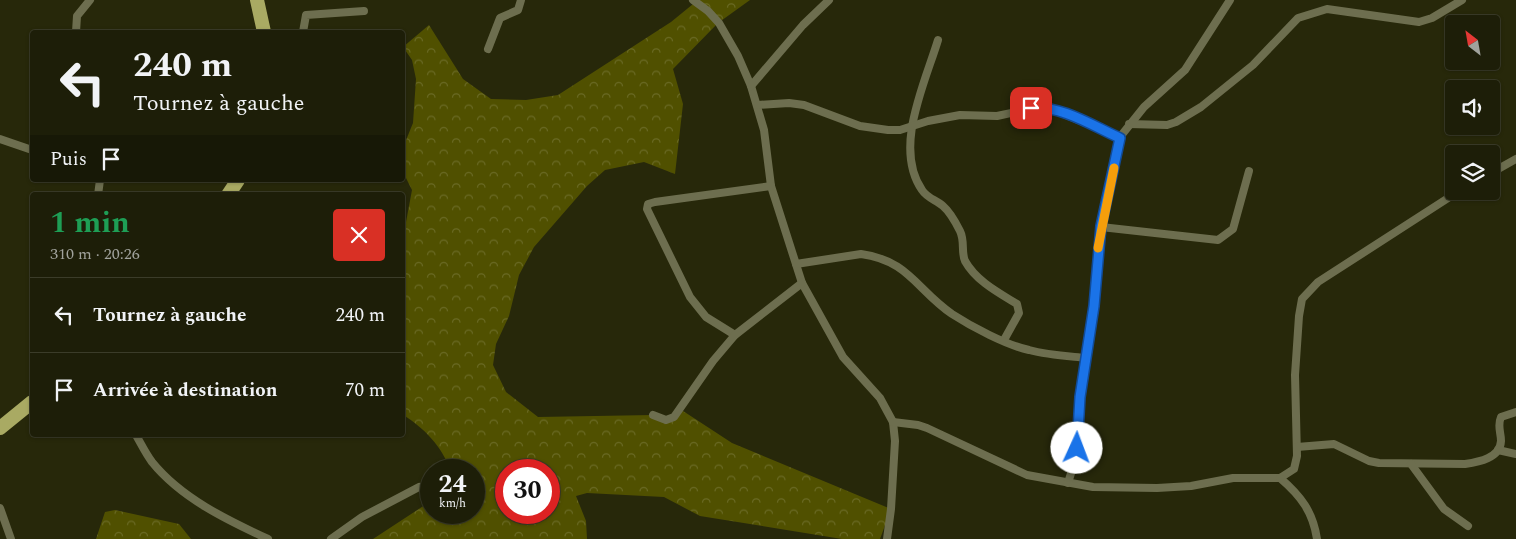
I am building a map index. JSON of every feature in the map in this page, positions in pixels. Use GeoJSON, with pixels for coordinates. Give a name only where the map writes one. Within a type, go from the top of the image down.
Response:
{"type":"FeatureCollection","features":[{"type":"Feature","properties":{"kind":"highway"},"geometry":{"type":"LineString","coordinates":[[257,0],[264,30]]}},
{"type":"Feature","properties":{"kind":"highway"},"geometry":{"type":"LineString","coordinates":[[0,428],[30,404]]}},
{"type":"Feature","properties":{"kind":"street"},"geometry":{"type":"LineString","coordinates":[[76,30],[77,16],[90,0]]}},
{"type":"Feature","properties":{"kind":"street"},"geometry":{"type":"LineString","coordinates":[[488,49],[500,18],[518,10],[521,0]]}},
{"type":"Feature","properties":{"kind":"street"},"geometry":{"type":"LineString","coordinates":[[693,0],[708,11],[718,23],[738,56],[758,104],[770,161],[772,186],[802,283],[843,357],[880,398],[893,422],[894,451],[891,508],[886,539]]}},
{"type":"Feature","properties":{"kind":"street"},"geometry":{"type":"LineString","coordinates":[[750,86],[803,25],[829,0]]}},
{"type":"Feature","properties":{"kind":"street"},"geometry":{"type":"LineString","coordinates":[[1068,483],[1076,456],[1080,397],[1101,226],[1120,138],[1144,107],[1185,70],[1230,0]]}},
{"type":"Feature","properties":{"kind":"street"},"geometry":{"type":"LineString","coordinates":[[1129,124],[1167,125],[1176,122],[1201,107],[1253,65],[1298,18],[1312,12],[1327,9],[1419,22],[1432,18],[1462,0]]}},
{"type":"Feature","properties":{"kind":"street"},"geometry":{"type":"LineString","coordinates":[[304,30],[306,15],[364,11]]}},
{"type":"Feature","properties":{"kind":"street"},"geometry":{"type":"LineString","coordinates":[[938,40],[911,126],[909,154],[921,189],[929,198],[943,206],[956,225],[964,241],[965,260],[986,284],[1019,307],[1018,313],[1004,340]]}},
{"type":"Feature","properties":{"kind":"street"},"geometry":{"type":"LineString","coordinates":[[758,104],[789,103],[804,105],[875,129],[900,130],[928,121],[960,116],[997,116],[1044,106],[1120,138]]}},
{"type":"Feature","properties":{"kind":"street"},"geometry":{"type":"LineString","coordinates":[[0,139],[30,149]]}},
{"type":"Feature","properties":{"kind":"street"},"geometry":{"type":"LineString","coordinates":[[1500,168],[1516,159]]}},
{"type":"Feature","properties":{"kind":"street"},"geometry":{"type":"LineString","coordinates":[[1101,226],[1218,240],[1233,229],[1248,171]]}},
{"type":"Feature","properties":{"kind":"street"},"geometry":{"type":"LineString","coordinates":[[735,335],[706,317],[690,297],[647,209],[648,204],[772,186]]}},
{"type":"Feature","properties":{"kind":"street"},"geometry":{"type":"LineString","coordinates":[[893,422],[918,425],[1027,475],[1068,483],[1129,489],[1191,486],[1233,478],[1280,478],[1294,469],[1297,447],[1295,375],[1302,299],[1318,282],[1445,200]]}},
{"type":"Feature","properties":{"kind":"street"},"geometry":{"type":"LineString","coordinates":[[796,264],[861,254],[893,262],[906,270],[927,293],[951,313],[968,323],[1027,350],[1086,358]]}},
{"type":"Feature","properties":{"kind":"street"},"geometry":{"type":"LineString","coordinates":[[653,415],[666,420],[674,417],[713,361],[735,335],[802,283]]}},
{"type":"Feature","properties":{"kind":"street"},"geometry":{"type":"LineString","coordinates":[[1297,447],[1334,444],[1369,461],[1411,464],[1479,462],[1498,450],[1501,442],[1498,423],[1501,417],[1516,412]]}},
{"type":"Feature","properties":{"kind":"street"},"geometry":{"type":"LineString","coordinates":[[137,437],[151,461],[172,481],[231,522],[268,539]]}},
{"type":"Feature","properties":{"kind":"street"},"geometry":{"type":"LineString","coordinates":[[1498,450],[1516,454]]}},
{"type":"Feature","properties":{"kind":"street"},"geometry":{"type":"LineString","coordinates":[[1411,464],[1444,509],[1468,526]]}},
{"type":"Feature","properties":{"kind":"street"},"geometry":{"type":"LineString","coordinates":[[1280,478],[1302,499],[1314,521],[1317,539]]}},
{"type":"Feature","properties":{"kind":"street"},"geometry":{"type":"LineString","coordinates":[[331,539],[362,517],[419,487]]}},
{"type":"Feature","properties":{"kind":"street"},"geometry":{"type":"LineString","coordinates":[[0,508],[11,539]]}},
{"type":"Feature","properties":{"kind":"green space"},"geometry":{"type":"Polygon","coordinates":[[[698,0],[750,0],[718,23],[673,69],[683,104],[675,174],[644,162],[605,170],[587,186],[534,247],[519,275],[509,316],[496,344],[493,365],[506,392],[538,417],[653,415],[666,420],[680,409],[732,443],[891,509],[880,539],[842,539],[700,516],[664,497],[587,493],[576,496],[586,521],[587,539],[373,539],[420,508],[420,524],[485,524],[485,459],[446,459],[431,438],[418,425],[405,416],[405,223],[412,190],[405,176],[405,143],[413,123],[416,79],[412,60],[405,50],[405,45],[429,25],[463,79],[491,99],[526,100],[558,95],[671,22],[698,0]]]}},
{"type":"Feature","properties":{"kind":"green space"},"geometry":{"type":"Polygon","coordinates":[[[115,510],[179,524],[191,539],[96,539],[105,512],[115,510]]]}},
{"type":"Feature","properties":{"kind":"slow traffic"},"geometry":{"type":"LineString","coordinates":[[1098,248],[1114,168]]}},
{"type":"Feature","properties":{"kind":"route"},"geometry":{"type":"LineString","coordinates":[[1031,108],[1044,106],[1057,110],[1120,138],[1099,239],[1094,306],[1080,397],[1077,448]]}}]}
